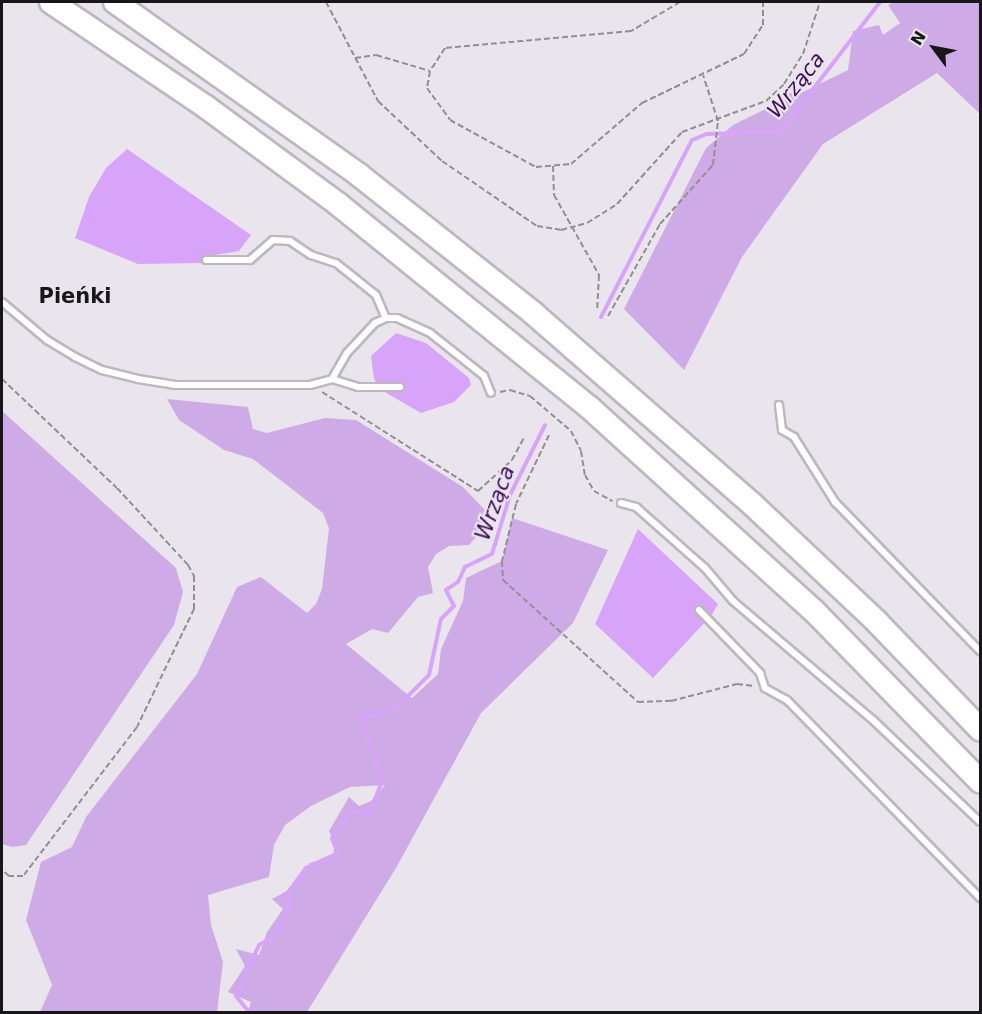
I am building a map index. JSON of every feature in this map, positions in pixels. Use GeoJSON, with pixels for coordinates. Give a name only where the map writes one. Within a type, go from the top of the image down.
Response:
{"type":"FeatureCollection","features":[{"type":"Feature","properties":{"kind":"highway"},"geometry":{"type":"LineString","coordinates":[[51,2],[207,107],[338,204],[590,408],[814,611],[981,781]]}},
{"type":"Feature","properties":{"kind":"highway"},"geometry":{"type":"LineString","coordinates":[[115,2],[359,175],[533,313],[752,504],[877,622],[981,729]]}},
{"type":"Feature","properties":{"kind":"lane"},"geometry":{"type":"LineString","coordinates":[[206,260],[250,260],[273,240],[290,241],[311,255],[336,263],[376,295],[386,318]]}},
{"type":"Feature","properties":{"kind":"lane"},"geometry":{"type":"LineString","coordinates":[[2,302],[47,340],[102,370],[176,386],[306,385],[332,379],[358,387],[400,387]]}},
{"type":"Feature","properties":{"kind":"lane"},"geometry":{"type":"LineString","coordinates":[[332,379],[347,353],[375,323],[386,318],[397,318],[430,333],[484,376],[491,393]]}},
{"type":"Feature","properties":{"kind":"lane"},"geometry":{"type":"LineString","coordinates":[[779,405],[783,430],[794,437],[835,502],[981,651]]}},
{"type":"Feature","properties":{"kind":"lane"},"geometry":{"type":"LineString","coordinates":[[621,503],[636,507],[705,568],[733,602],[874,720],[981,822]]}},
{"type":"Feature","properties":{"kind":"lane"},"geometry":{"type":"LineString","coordinates":[[699,610],[760,673],[765,688],[787,700],[981,898]]}},
{"type":"Feature","properties":{"kind":"path"},"geometry":{"type":"LineString","coordinates":[[326,2],[378,101],[442,161],[537,226],[570,228],[587,223],[617,204],[682,132],[718,121],[766,100],[784,84],[803,54],[820,2]]}},
{"type":"Feature","properties":{"kind":"path"},"geometry":{"type":"LineString","coordinates":[[681,2],[631,31],[445,48],[430,71],[426,88],[450,120],[536,167],[571,164],[642,103],[744,54],[763,25],[763,2]]}},
{"type":"Feature","properties":{"kind":"path"},"geometry":{"type":"LineString","coordinates":[[355,58],[376,55],[430,71]]}},
{"type":"Feature","properties":{"kind":"path"},"geometry":{"type":"LineString","coordinates":[[608,316],[660,224],[713,165],[718,121],[703,75]]}},
{"type":"Feature","properties":{"kind":"path"},"geometry":{"type":"LineString","coordinates":[[553,166],[554,195],[570,228],[593,259],[599,275],[597,310]]}},
{"type":"Feature","properties":{"kind":"path"},"geometry":{"type":"LineString","coordinates":[[2,379],[117,488],[188,565],[194,576],[195,609],[136,727],[23,876],[9,876],[2,870]]}},
{"type":"Feature","properties":{"kind":"path"},"geometry":{"type":"LineString","coordinates":[[306,385],[330,396],[478,491],[512,460],[525,436]]}},
{"type":"Feature","properties":{"kind":"path"},"geometry":{"type":"LineString","coordinates":[[491,393],[510,390],[538,403],[571,431],[581,451],[585,475],[594,491],[604,499],[621,503]]}},
{"type":"Feature","properties":{"kind":"path"},"geometry":{"type":"LineString","coordinates":[[549,435],[516,504],[502,561],[503,579],[638,702],[671,701],[737,684],[765,688]]}},
{"type":"Feature","properties":{"kind":"shaded area"},"geometry":{"type":"Polygon","coordinates":[[[894,2],[980,2],[980,114],[937,73],[823,144],[742,257],[684,370],[624,309],[706,148],[733,125],[782,101],[790,93],[799,94],[848,70],[853,31],[879,25],[883,35],[900,23],[888,5],[894,2]]]}},
{"type":"Feature","properties":{"kind":"shaded area"},"geometry":{"type":"Polygon","coordinates":[[[127,149],[251,235],[239,251],[203,257],[202,263],[138,264],[75,238],[89,197],[106,168],[127,149]]]}},
{"type":"Feature","properties":{"kind":"shaded area"},"geometry":{"type":"Polygon","coordinates":[[[396,333],[426,343],[469,378],[471,385],[454,402],[421,413],[383,391],[405,390],[404,383],[376,382],[374,379],[371,356],[396,333]]]}},
{"type":"Feature","properties":{"kind":"shaded area"},"geometry":{"type":"Polygon","coordinates":[[[167,399],[248,407],[253,429],[267,433],[325,418],[356,420],[463,487],[485,510],[484,528],[469,545],[449,546],[436,554],[428,567],[433,593],[418,597],[388,633],[372,629],[346,644],[412,698],[438,674],[441,649],[463,601],[466,578],[502,561],[512,518],[608,550],[573,623],[481,713],[396,868],[307,1012],[248,1012],[251,1002],[228,992],[245,966],[236,949],[259,955],[267,932],[283,909],[272,899],[294,887],[310,863],[333,856],[335,844],[329,831],[349,797],[359,806],[371,801],[385,785],[350,787],[311,806],[285,825],[274,845],[269,877],[208,895],[211,925],[223,962],[217,1012],[40,1012],[52,985],[26,920],[41,862],[72,847],[86,817],[197,674],[237,587],[261,577],[307,613],[316,604],[322,589],[329,528],[323,513],[253,459],[224,450],[179,420],[167,399]]]}},
{"type":"Feature","properties":{"kind":"shaded area"},"geometry":{"type":"Polygon","coordinates":[[[2,411],[176,568],[183,592],[174,625],[26,845],[12,847],[2,844],[2,411]]]}},
{"type":"Feature","properties":{"kind":"shaded area"},"geometry":{"type":"Polygon","coordinates":[[[638,529],[718,604],[711,616],[700,607],[697,610],[706,621],[653,678],[595,624],[638,529]]]}},
{"type":"Feature","properties":{"kind":"waterway","name":"Wrząca"},"geometry":{"type":"LineString","coordinates":[[601,317],[692,140],[707,134],[780,132],[880,2]]}},
{"type":"Feature","properties":{"kind":"waterway","name":"Wrząca"},"geometry":{"type":"LineString","coordinates":[[249,1012],[236,996],[259,945],[277,935],[290,905],[287,894],[306,868],[338,853],[332,838],[350,810],[369,814],[382,781],[361,719],[397,707],[429,675],[441,619],[454,606],[446,590],[458,582],[465,567],[492,554],[510,495],[545,425]]}},
{"type":"Feature","properties":{"kind":"district","name":"Pieńki"},"geometry":{"type":"Point","coordinates":[75,296]}}]}
